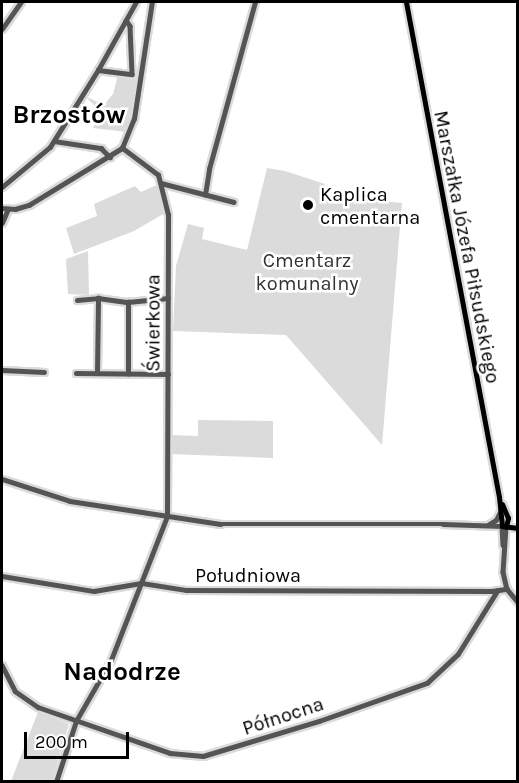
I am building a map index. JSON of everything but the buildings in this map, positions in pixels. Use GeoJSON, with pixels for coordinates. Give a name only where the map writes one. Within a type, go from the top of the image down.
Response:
{"type":"FeatureCollection","features":[{"type":"Feature","properties":{"kind":"main road","name":"Marszałka Józefa Piłsudskiego"},"geometry":{"type":"LineString","coordinates":[[406,2],[504,526]]}},
{"type":"Feature","properties":{"kind":"main road","name":"Marszałka Józefa Piłsudskiego"},"geometry":{"type":"LineString","coordinates":[[499,497],[508,518],[504,526]]}},
{"type":"Feature","properties":{"kind":"main road"},"geometry":{"type":"LineString","coordinates":[[504,526],[517,527]]}},
{"type":"Feature","properties":{"kind":"street"},"geometry":{"type":"LineString","coordinates":[[2,29],[21,2]]}},
{"type":"Feature","properties":{"kind":"street"},"geometry":{"type":"LineString","coordinates":[[2,187],[47,150],[54,141],[98,70],[136,2]]}},
{"type":"Feature","properties":{"kind":"street"},"geometry":{"type":"LineString","coordinates":[[2,223],[5,208],[22,207],[41,198],[122,148],[132,128],[152,2]]}},
{"type":"Feature","properties":{"kind":"street"},"geometry":{"type":"LineString","coordinates":[[205,195],[209,170],[255,2]]}},
{"type":"Feature","properties":{"kind":"street"},"geometry":{"type":"LineString","coordinates":[[126,20],[130,26],[132,74]]}},
{"type":"Feature","properties":{"kind":"street"},"geometry":{"type":"LineString","coordinates":[[98,70],[141,75]]}},
{"type":"Feature","properties":{"kind":"street"},"geometry":{"type":"LineString","coordinates":[[54,141],[101,148],[110,157]]}},
{"type":"Feature","properties":{"kind":"street"},"geometry":{"type":"LineString","coordinates":[[122,148],[152,170],[161,183],[234,202]]}},
{"type":"Feature","properties":{"kind":"street","name":"Świerkowa"},"geometry":{"type":"LineString","coordinates":[[161,183],[168,215],[167,516]]}},
{"type":"Feature","properties":{"kind":"street"},"geometry":{"type":"LineString","coordinates":[[77,300],[98,298],[128,302],[168,298]]}},
{"type":"Feature","properties":{"kind":"street"},"geometry":{"type":"LineString","coordinates":[[97,373],[98,298]]}},
{"type":"Feature","properties":{"kind":"street"},"geometry":{"type":"LineString","coordinates":[[128,302],[128,374]]}},
{"type":"Feature","properties":{"kind":"street"},"geometry":{"type":"LineString","coordinates":[[2,370],[44,372]]}},
{"type":"Feature","properties":{"kind":"street"},"geometry":{"type":"LineString","coordinates":[[76,373],[168,374]]}},
{"type":"Feature","properties":{"kind":"street"},"geometry":{"type":"LineString","coordinates":[[2,479],[70,501],[167,516],[253,525],[504,526],[503,572],[507,589],[518,603]]}},
{"type":"Feature","properties":{"kind":"street"},"geometry":{"type":"LineString","coordinates":[[487,525],[496,520],[500,510]]}},
{"type":"Feature","properties":{"kind":"street"},"geometry":{"type":"LineString","coordinates":[[56,782],[76,721],[105,672],[167,516]]}},
{"type":"Feature","properties":{"kind":"street"},"geometry":{"type":"LineString","coordinates":[[504,543],[517,527]]}},
{"type":"Feature","properties":{"kind":"street","name":"Południowa"},"geometry":{"type":"LineString","coordinates":[[2,576],[94,591],[142,583],[186,590],[497,591]]}},
{"type":"Feature","properties":{"kind":"street"},"geometry":{"type":"LineString","coordinates":[[497,591],[507,589]]}},
{"type":"Feature","properties":{"kind":"street","name":"Północna"},"geometry":{"type":"LineString","coordinates":[[2,665],[9,683],[30,703],[170,753],[193,756],[221,752],[427,683],[446,668],[458,654],[497,591]]}},
{"type":"Feature","properties":{"kind":"green space"},"geometry":{"type":"Polygon","coordinates":[[[118,75],[138,78],[127,132],[93,128],[100,111],[85,96],[104,105],[113,94],[118,75]]]}},
{"type":"Feature","properties":{"kind":"green space","name":"Cmentarz komunalny"},"geometry":{"type":"Polygon","coordinates":[[[267,168],[285,171],[325,184],[325,196],[402,203],[382,445],[286,335],[173,331],[176,266],[188,224],[204,228],[202,239],[247,250],[267,168]]]}},
{"type":"Feature","properties":{"kind":"green space"},"geometry":{"type":"Polygon","coordinates":[[[159,184],[165,213],[134,231],[74,254],[66,228],[97,216],[94,204],[135,186],[141,192],[159,184]]]}},
{"type":"Feature","properties":{"kind":"green space"},"geometry":{"type":"Polygon","coordinates":[[[88,251],[89,295],[68,294],[66,259],[88,251]]]}},
{"type":"Feature","properties":{"kind":"green space"},"geometry":{"type":"Polygon","coordinates":[[[198,420],[273,421],[273,458],[170,454],[170,435],[198,436],[198,420]]]}},
{"type":"Feature","properties":{"kind":"green space"},"geometry":{"type":"Polygon","coordinates":[[[38,712],[69,724],[52,781],[11,781],[38,712]]]}},
{"type":"Feature","properties":{"kind":"place","name":"Kaplica cmentarna"},"geometry":{"type":"Point","coordinates":[308,205]}},
{"type":"Feature","properties":{"kind":"district","name":"Brzostów"},"geometry":{"type":"Point","coordinates":[69,115]}},
{"type":"Feature","properties":{"kind":"district","name":"Nadodrze"},"geometry":{"type":"Point","coordinates":[122,672]}}]}
